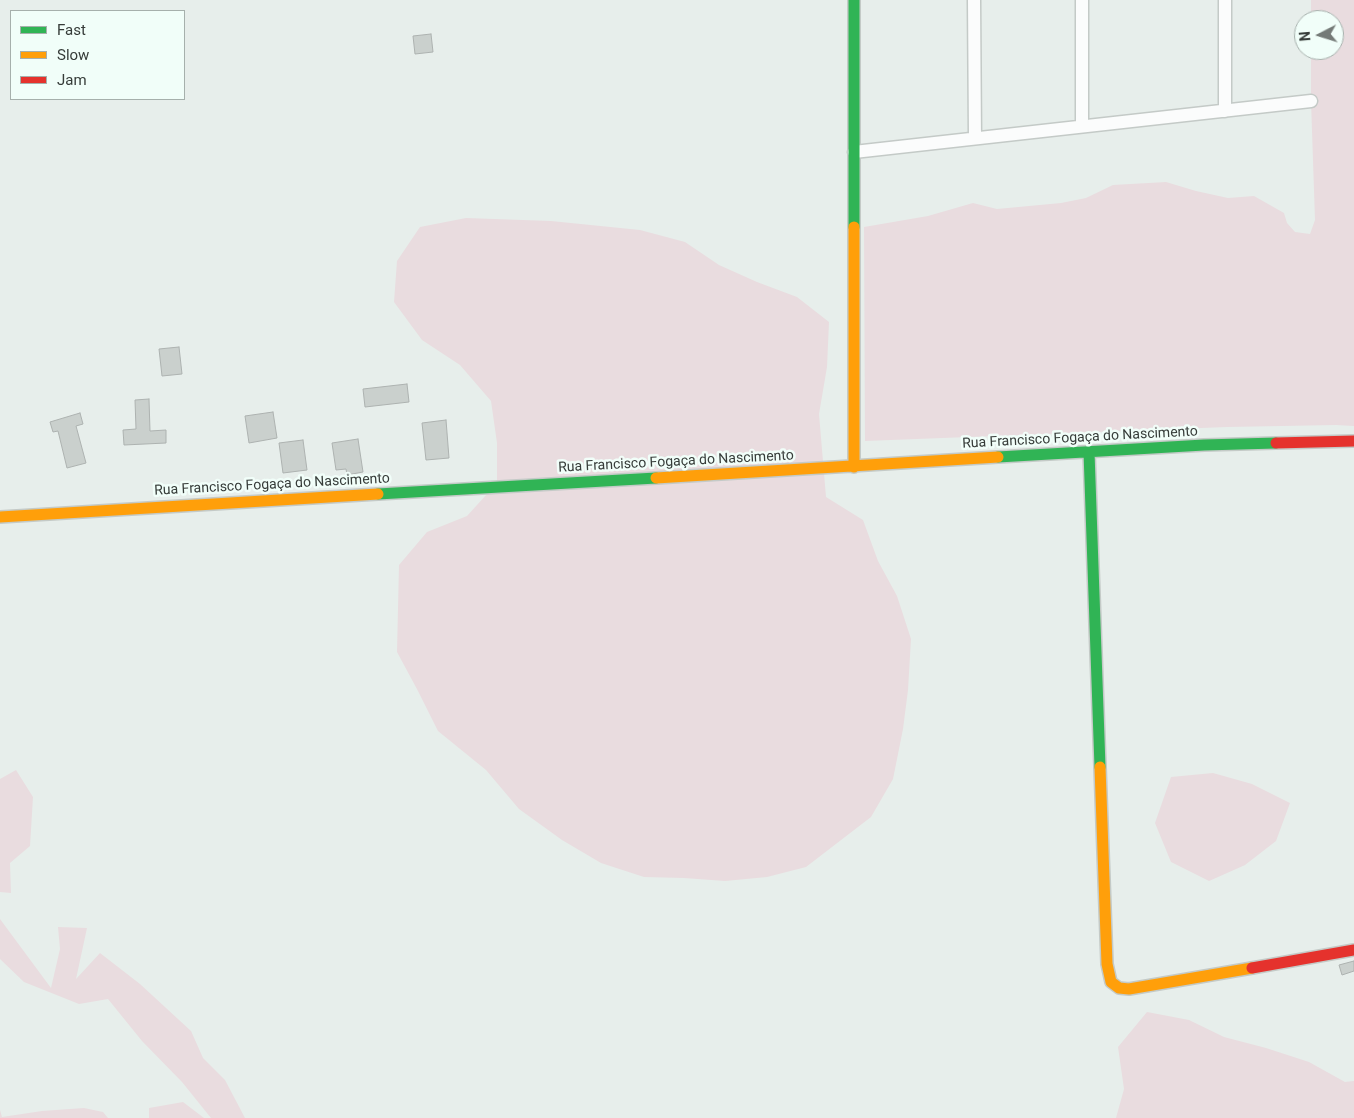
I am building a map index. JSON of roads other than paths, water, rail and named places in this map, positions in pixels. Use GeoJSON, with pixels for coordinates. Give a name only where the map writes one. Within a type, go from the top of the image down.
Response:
{"type":"FeatureCollection","features":[{"type":"Feature","properties":{"kind":"street"},"geometry":{"type":"LineString","coordinates":[[854,0],[854,466]]}},
{"type":"Feature","properties":{"kind":"street"},"geometry":{"type":"LineString","coordinates":[[974,0],[975,138]]}},
{"type":"Feature","properties":{"kind":"street"},"geometry":{"type":"LineString","coordinates":[[1082,0],[1082,126]]}},
{"type":"Feature","properties":{"kind":"street"},"geometry":{"type":"LineString","coordinates":[[1225,0],[1225,110]]}},
{"type":"Feature","properties":{"kind":"street"},"geometry":{"type":"LineString","coordinates":[[854,152],[1310,101]]}},
{"type":"Feature","properties":{"kind":"street","name":"Rua Francisco Fogaça do Nascimento"},"geometry":{"type":"LineString","coordinates":[[0,517],[1204,445],[1354,441]]}},
{"type":"Feature","properties":{"kind":"street"},"geometry":{"type":"LineString","coordinates":[[1089,452],[1107,964],[1111,982],[1119,988],[1129,989],[1354,950]]}}]}
